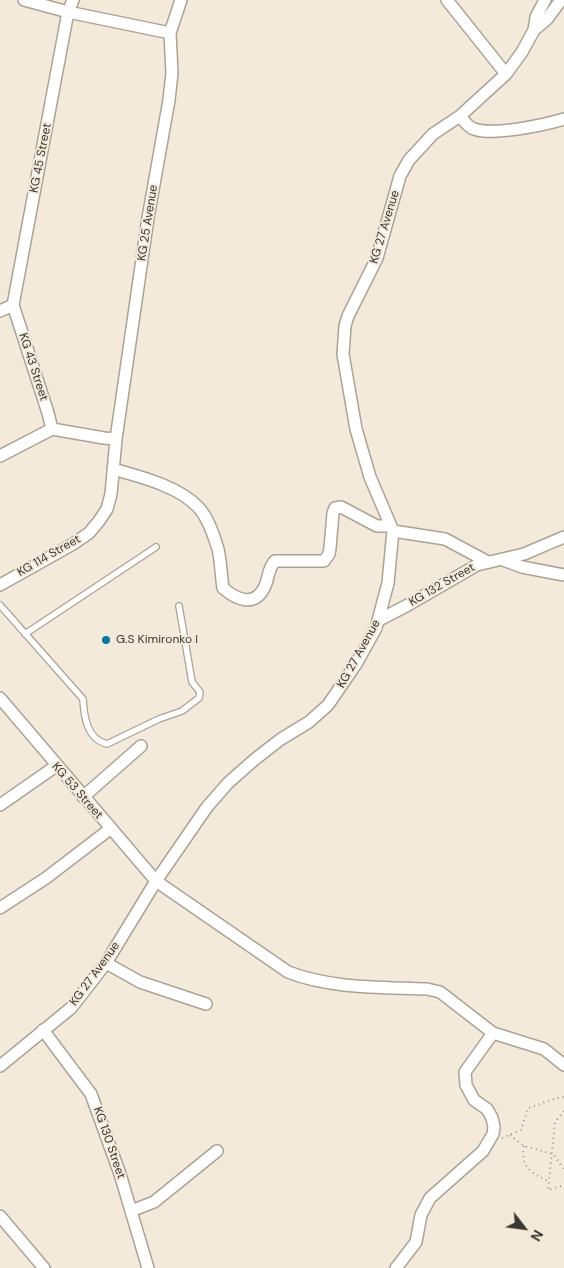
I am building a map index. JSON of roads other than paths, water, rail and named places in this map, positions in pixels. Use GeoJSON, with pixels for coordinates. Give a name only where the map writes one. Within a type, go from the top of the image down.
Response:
{"type":"FeatureCollection","features":[{"type":"Feature","properties":{"kind":"street"},"geometry":{"type":"LineString","coordinates":[[24,0],[68,12],[170,33],[182,0]]}},
{"type":"Feature","properties":{"kind":"street","name":"KG 45 Street"},"geometry":{"type":"LineString","coordinates":[[13,305],[68,12],[73,0]]}},
{"type":"Feature","properties":{"kind":"street"},"geometry":{"type":"LineString","coordinates":[[447,0],[506,74]]}},
{"type":"Feature","properties":{"kind":"street","name":"KG 27 Avenue"},"geometry":{"type":"LineString","coordinates":[[0,1066],[79,999],[106,963],[156,881],[207,807],[228,783],[281,739],[308,722],[328,705],[356,664],[379,620],[388,583],[392,529],[370,477],[356,429],[343,354],[345,326],[348,316],[377,258],[400,176],[408,160],[433,134],[460,116],[506,74],[522,52],[534,30],[536,17],[545,0]]}},
{"type":"Feature","properties":{"kind":"street","name":"KG 27 Avenue"},"geometry":{"type":"LineString","coordinates":[[534,30],[547,19],[561,0]]}},
{"type":"Feature","properties":{"kind":"street","name":"KG 25 Avenue"},"geometry":{"type":"LineString","coordinates":[[116,439],[148,218],[169,100],[172,73],[170,33]]}},
{"type":"Feature","properties":{"kind":"street"},"geometry":{"type":"LineString","coordinates":[[460,116],[472,129],[484,132],[518,129],[564,119]]}},
{"type":"Feature","properties":{"kind":"street"},"geometry":{"type":"LineString","coordinates":[[0,311],[13,305]]}},
{"type":"Feature","properties":{"kind":"street","name":"KG 43 Street"},"geometry":{"type":"LineString","coordinates":[[13,305],[52,430]]}},
{"type":"Feature","properties":{"kind":"street"},"geometry":{"type":"LineString","coordinates":[[0,456],[52,430],[116,439]]}},
{"type":"Feature","properties":{"kind":"street","name":"KG 114 Street"},"geometry":{"type":"LineString","coordinates":[[0,585],[89,533],[107,509],[111,494],[116,439]]}},
{"type":"Feature","properties":{"kind":"street"},"geometry":{"type":"LineString","coordinates":[[113,469],[164,486],[199,508],[211,528],[218,550],[223,588],[232,597],[244,600],[251,600],[258,596],[265,586],[269,570],[276,561],[321,562],[327,558],[330,548],[333,513],[335,508],[341,507],[377,526],[445,539],[488,562]]}},
{"type":"Feature","properties":{"kind":"street","name":"KG 132 Street"},"geometry":{"type":"LineString","coordinates":[[379,620],[469,569],[488,562],[524,554],[564,537]]}},
{"type":"Feature","properties":{"kind":"street"},"geometry":{"type":"LineString","coordinates":[[501,559],[522,567],[564,575]]}},
{"type":"Feature","properties":{"kind":"street","name":"KG 53 Street"},"geometry":{"type":"LineString","coordinates":[[0,698],[83,798],[156,881],[288,972],[307,980],[325,984],[427,989],[440,992],[493,1033],[544,1050],[564,1064]]}},
{"type":"Feature","properties":{"kind":"street"},"geometry":{"type":"LineString","coordinates":[[83,798],[141,746]]}},
{"type":"Feature","properties":{"kind":"street"},"geometry":{"type":"LineString","coordinates":[[0,805],[56,766]]}},
{"type":"Feature","properties":{"kind":"street"},"geometry":{"type":"LineString","coordinates":[[0,908],[46,878],[110,829]]}},
{"type":"Feature","properties":{"kind":"street"},"geometry":{"type":"LineString","coordinates":[[106,963],[140,982],[206,1004]]}},
{"type":"Feature","properties":{"kind":"street","name":"KG 130 Street"},"geometry":{"type":"LineString","coordinates":[[43,1030],[91,1094],[98,1110],[148,1268]]}},
{"type":"Feature","properties":{"kind":"street"},"geometry":{"type":"LineString","coordinates":[[396,1268],[416,1242],[421,1215],[430,1198],[483,1151],[493,1134],[492,1118],[487,1110],[474,1100],[466,1085],[465,1072],[493,1033]]}},
{"type":"Feature","properties":{"kind":"street"},"geometry":{"type":"LineString","coordinates":[[131,1211],[154,1202],[217,1151]]}},
{"type":"Feature","properties":{"kind":"street"},"geometry":{"type":"LineString","coordinates":[[1,1220],[44,1268]]}},
{"type":"Feature","properties":{"kind":"lane"},"geometry":{"type":"LineString","coordinates":[[25,634],[156,547]]}},
{"type":"Feature","properties":{"kind":"lane"},"geometry":{"type":"LineString","coordinates":[[0,605],[83,699],[84,718],[88,727],[100,742],[107,744],[159,719],[182,711],[199,698],[200,692],[192,682],[179,606]]}},
{"type":"Feature","properties":{"kind":"place","name":"G.S Kimironko I"},"geometry":{"type":"Point","coordinates":[106,640]}}]}
